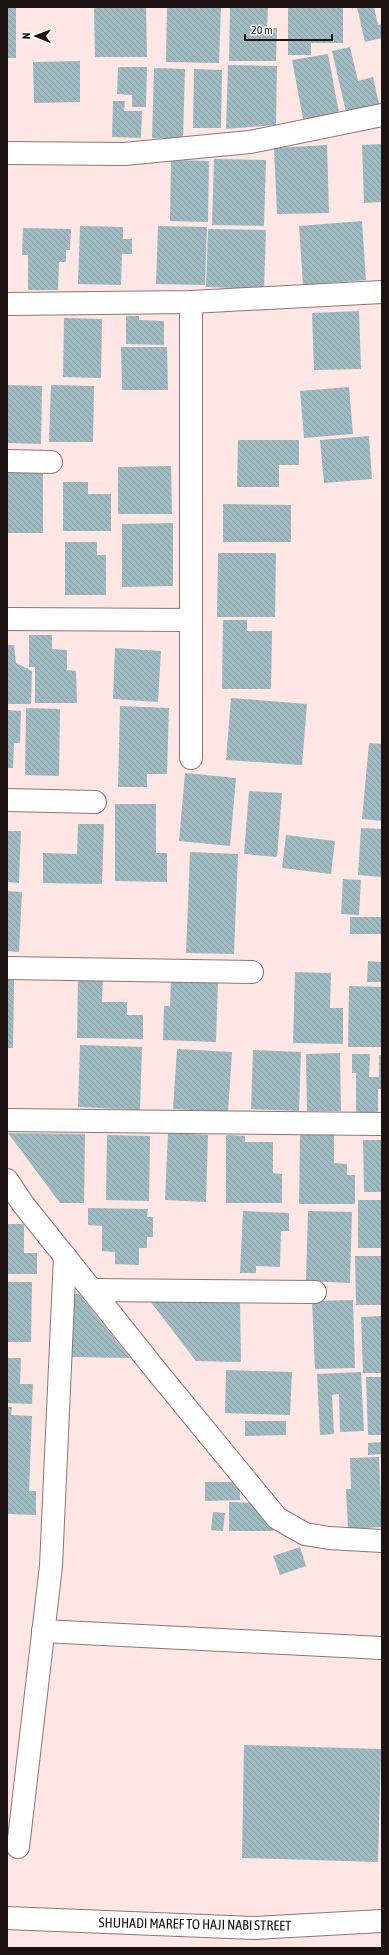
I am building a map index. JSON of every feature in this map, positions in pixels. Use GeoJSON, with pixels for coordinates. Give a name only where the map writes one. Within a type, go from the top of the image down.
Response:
{"type":"FeatureCollection","features":[{"type":"Feature","properties":{"kind":"street"},"geometry":{"type":"LineString","coordinates":[[7,153],[124,154],[250,142],[382,115]]}},
{"type":"Feature","properties":{"kind":"street"},"geometry":{"type":"LineString","coordinates":[[7,304],[191,302],[382,292]]}},
{"type":"Feature","properties":{"kind":"street"},"geometry":{"type":"LineString","coordinates":[[191,302],[191,758]]}},
{"type":"Feature","properties":{"kind":"street"},"geometry":{"type":"LineString","coordinates":[[7,461],[51,462]]}},
{"type":"Feature","properties":{"kind":"street"},"geometry":{"type":"LineString","coordinates":[[7,619],[191,620]]}},
{"type":"Feature","properties":{"kind":"street"},"geometry":{"type":"LineString","coordinates":[[7,800],[95,802]]}},
{"type":"Feature","properties":{"kind":"street"},"geometry":{"type":"LineString","coordinates":[[7,968],[252,972]]}},
{"type":"Feature","properties":{"kind":"street"},"geometry":{"type":"LineString","coordinates":[[7,1120],[382,1124]]}},
{"type":"Feature","properties":{"kind":"street"},"geometry":{"type":"LineString","coordinates":[[7,1180],[92,1290],[277,1518],[304,1534],[329,1538],[382,1541],[382,1544]]}},
{"type":"Feature","properties":{"kind":"street"},"geometry":{"type":"LineString","coordinates":[[18,1847],[51,1566],[65,1256]]}},
{"type":"Feature","properties":{"kind":"street"},"geometry":{"type":"LineString","coordinates":[[92,1290],[316,1292]]}},
{"type":"Feature","properties":{"kind":"street"},"geometry":{"type":"LineString","coordinates":[[43,1631],[382,1648]]}},
{"type":"Feature","properties":{"kind":"street","name":"SHUHADI MAREF TO HAJI NABI STREET"},"geometry":{"type":"LineString","coordinates":[[7,1918],[254,1928],[382,1920]]}},
{"type":"Feature","properties":{"kind":"building"},"geometry":{"type":"Polygon","coordinates":[[[7,7],[16,7],[16,58],[7,58],[7,7]]]}},
{"type":"Feature","properties":{"kind":"building"},"geometry":{"type":"Polygon","coordinates":[[[94,7],[146,7],[147,57],[95,57],[94,7]]]}},
{"type":"Feature","properties":{"kind":"building"},"geometry":{"type":"Polygon","coordinates":[[[167,7],[221,7],[219,63],[166,62],[167,7]]]}},
{"type":"Feature","properties":{"kind":"building"},"geometry":{"type":"Polygon","coordinates":[[[230,7],[268,7],[267,28],[277,28],[276,61],[229,61],[230,7]]]}},
{"type":"Feature","properties":{"kind":"building"},"geometry":{"type":"Polygon","coordinates":[[[288,7],[343,7],[343,43],[311,43],[311,55],[288,55],[288,7]]]}},
{"type":"Feature","properties":{"kind":"building"},"geometry":{"type":"Polygon","coordinates":[[[357,7],[374,7],[378,25],[382,24],[382,38],[365,42],[357,7]]]}},
{"type":"Feature","properties":{"kind":"building"},"geometry":{"type":"Polygon","coordinates":[[[350,47],[358,81],[373,77],[379,104],[346,112],[332,51],[350,47]]]}},
{"type":"Feature","properties":{"kind":"building"},"geometry":{"type":"Polygon","coordinates":[[[328,54],[339,113],[303,119],[292,60],[328,54]]]}},
{"type":"Feature","properties":{"kind":"building"},"geometry":{"type":"Polygon","coordinates":[[[80,61],[80,102],[34,103],[33,62],[80,61]]]}},
{"type":"Feature","properties":{"kind":"building"},"geometry":{"type":"Polygon","coordinates":[[[228,65],[277,66],[276,125],[226,129],[228,65]]]}},
{"type":"Feature","properties":{"kind":"building"},"geometry":{"type":"Polygon","coordinates":[[[118,67],[147,67],[146,107],[132,107],[132,95],[117,94],[118,67]]]}},
{"type":"Feature","properties":{"kind":"building"},"geometry":{"type":"Polygon","coordinates":[[[154,68],[185,69],[183,138],[152,138],[154,68]]]}},
{"type":"Feature","properties":{"kind":"building"},"geometry":{"type":"Polygon","coordinates":[[[194,69],[222,70],[221,128],[193,128],[194,69]]]}},
{"type":"Feature","properties":{"kind":"building"},"geometry":{"type":"Polygon","coordinates":[[[113,101],[125,101],[124,111],[142,111],[141,138],[112,137],[113,101]]]}},
{"type":"Feature","properties":{"kind":"building"},"geometry":{"type":"Polygon","coordinates":[[[382,144],[382,202],[364,203],[362,145],[382,144]]]}},
{"type":"Feature","properties":{"kind":"building"},"geometry":{"type":"Polygon","coordinates":[[[327,145],[329,213],[277,214],[274,148],[327,145]]]}},
{"type":"Feature","properties":{"kind":"building"},"geometry":{"type":"Polygon","coordinates":[[[214,159],[266,160],[264,226],[212,225],[214,159]]]}},
{"type":"Feature","properties":{"kind":"building"},"geometry":{"type":"Polygon","coordinates":[[[171,160],[209,161],[208,222],[170,221],[171,160]]]}},
{"type":"Feature","properties":{"kind":"building"},"geometry":{"type":"Polygon","coordinates":[[[362,221],[366,280],[303,285],[299,226],[362,221]]]}},
{"type":"Feature","properties":{"kind":"building"},"geometry":{"type":"Polygon","coordinates":[[[80,226],[123,227],[123,239],[132,239],[132,254],[122,254],[121,285],[78,284],[80,226]]]}},
{"type":"Feature","properties":{"kind":"building"},"geometry":{"type":"Polygon","coordinates":[[[158,226],[207,227],[205,285],[156,284],[158,226]]]}},
{"type":"Feature","properties":{"kind":"building"},"geometry":{"type":"Polygon","coordinates":[[[23,228],[71,229],[70,250],[66,250],[66,262],[59,262],[58,290],[28,290],[28,255],[22,255],[23,228]]]}},
{"type":"Feature","properties":{"kind":"building"},"geometry":{"type":"Polygon","coordinates":[[[208,229],[266,230],[264,289],[206,287],[208,229]]]}},
{"type":"Feature","properties":{"kind":"building"},"geometry":{"type":"Polygon","coordinates":[[[359,311],[361,369],[314,370],[312,313],[359,311]]]}},
{"type":"Feature","properties":{"kind":"building"},"geometry":{"type":"Polygon","coordinates":[[[126,316],[139,316],[139,320],[164,321],[164,345],[126,344],[126,316]]]}},
{"type":"Feature","properties":{"kind":"building"},"geometry":{"type":"Polygon","coordinates":[[[64,318],[102,319],[101,378],[63,377],[64,318]]]}},
{"type":"Feature","properties":{"kind":"building"},"geometry":{"type":"Polygon","coordinates":[[[121,347],[167,347],[168,390],[122,390],[121,347]]]}},
{"type":"Feature","properties":{"kind":"building"},"geometry":{"type":"Polygon","coordinates":[[[7,385],[42,386],[41,444],[7,443],[7,385]]]}},
{"type":"Feature","properties":{"kind":"building"},"geometry":{"type":"Polygon","coordinates":[[[51,385],[94,386],[93,442],[49,442],[51,385]]]}},
{"type":"Feature","properties":{"kind":"building"},"geometry":{"type":"Polygon","coordinates":[[[349,387],[353,434],[304,438],[300,391],[349,387]]]}},
{"type":"Feature","properties":{"kind":"building"},"geometry":{"type":"Polygon","coordinates":[[[369,436],[372,479],[324,483],[320,440],[369,436]]]}},
{"type":"Feature","properties":{"kind":"building"},"geometry":{"type":"Polygon","coordinates":[[[238,440],[299,440],[299,465],[279,465],[279,487],[237,487],[238,440]]]}},
{"type":"Feature","properties":{"kind":"building"},"geometry":{"type":"Polygon","coordinates":[[[171,466],[172,514],[118,514],[118,467],[171,466]]]}},
{"type":"Feature","properties":{"kind":"building"},"geometry":{"type":"Polygon","coordinates":[[[7,469],[43,469],[43,533],[7,533],[7,469]]]}},
{"type":"Feature","properties":{"kind":"building"},"geometry":{"type":"Polygon","coordinates":[[[63,482],[88,482],[88,494],[111,494],[111,531],[63,531],[63,482]]]}},
{"type":"Feature","properties":{"kind":"building"},"geometry":{"type":"Polygon","coordinates":[[[223,504],[291,505],[291,542],[223,542],[223,504]]]}},
{"type":"Feature","properties":{"kind":"building"},"geometry":{"type":"Polygon","coordinates":[[[173,523],[173,586],[122,587],[122,524],[173,523]]]}},
{"type":"Feature","properties":{"kind":"building"},"geometry":{"type":"Polygon","coordinates":[[[65,542],[97,542],[97,555],[106,555],[106,595],[65,595],[65,542]]]}},
{"type":"Feature","properties":{"kind":"building"},"geometry":{"type":"Polygon","coordinates":[[[218,553],[276,553],[275,617],[217,617],[218,553]]]}},
{"type":"Feature","properties":{"kind":"building"},"geometry":{"type":"Polygon","coordinates":[[[223,620],[247,620],[247,631],[272,631],[271,689],[222,689],[223,620]]]}},
{"type":"Feature","properties":{"kind":"building"},"geometry":{"type":"Polygon","coordinates":[[[29,635],[52,635],[52,649],[67,650],[67,670],[76,671],[77,703],[35,703],[35,667],[29,667],[29,635]]]}},
{"type":"Feature","properties":{"kind":"building"},"geometry":{"type":"Polygon","coordinates":[[[7,645],[14,645],[16,663],[32,671],[31,704],[7,704],[7,645]]]}},
{"type":"Feature","properties":{"kind":"building"},"geometry":{"type":"Polygon","coordinates":[[[115,648],[161,651],[158,702],[113,699],[115,648]]]}},
{"type":"Feature","properties":{"kind":"building"},"geometry":{"type":"Polygon","coordinates":[[[231,698],[307,704],[302,765],[226,760],[231,698]]]}},
{"type":"Feature","properties":{"kind":"building"},"geometry":{"type":"Polygon","coordinates":[[[120,706],[169,708],[167,774],[147,774],[147,787],[118,787],[120,706]]]}},
{"type":"Feature","properties":{"kind":"building"},"geometry":{"type":"Polygon","coordinates":[[[26,708],[60,709],[59,776],[25,775],[26,708]]]}},
{"type":"Feature","properties":{"kind":"building"},"geometry":{"type":"Polygon","coordinates":[[[7,710],[21,711],[20,743],[14,743],[13,768],[7,768],[7,710]]]}},
{"type":"Feature","properties":{"kind":"building"},"geometry":{"type":"Polygon","coordinates":[[[369,743],[382,744],[382,821],[362,819],[369,743]]]}},
{"type":"Feature","properties":{"kind":"building"},"geometry":{"type":"Polygon","coordinates":[[[185,773],[236,778],[230,846],[179,841],[185,773]]]}},
{"type":"Feature","properties":{"kind":"building"},"geometry":{"type":"Polygon","coordinates":[[[249,791],[282,793],[277,857],[244,854],[249,791]]]}},
{"type":"Feature","properties":{"kind":"building"},"geometry":{"type":"Polygon","coordinates":[[[115,804],[156,804],[156,853],[167,853],[167,882],[115,881],[115,804]]]}},
{"type":"Feature","properties":{"kind":"building"},"geometry":{"type":"Polygon","coordinates":[[[78,824],[104,824],[102,884],[43,883],[43,853],[77,854],[78,824]]]}},
{"type":"Feature","properties":{"kind":"building"},"geometry":{"type":"Polygon","coordinates":[[[361,828],[382,829],[382,877],[358,875],[361,828]]]}},
{"type":"Feature","properties":{"kind":"building"},"geometry":{"type":"Polygon","coordinates":[[[7,831],[21,831],[19,883],[7,882],[7,831]]]}},
{"type":"Feature","properties":{"kind":"building"},"geometry":{"type":"Polygon","coordinates":[[[286,835],[335,841],[331,874],[282,868],[286,835]]]}},
{"type":"Feature","properties":{"kind":"building"},"geometry":{"type":"Polygon","coordinates":[[[190,852],[238,854],[234,954],[186,953],[190,852]]]}},
{"type":"Feature","properties":{"kind":"building"},"geometry":{"type":"Polygon","coordinates":[[[343,879],[361,880],[359,915],[341,914],[343,879]]]}},
{"type":"Feature","properties":{"kind":"building"},"geometry":{"type":"Polygon","coordinates":[[[7,891],[22,892],[19,952],[7,951],[7,891]]]}},
{"type":"Feature","properties":{"kind":"building"},"geometry":{"type":"Polygon","coordinates":[[[350,917],[382,917],[382,934],[350,934],[350,917]]]}},
{"type":"Feature","properties":{"kind":"building"},"geometry":{"type":"Polygon","coordinates":[[[368,961],[382,962],[382,982],[367,982],[368,961]]]}},
{"type":"Feature","properties":{"kind":"building"},"geometry":{"type":"Polygon","coordinates":[[[295,972],[331,973],[330,1008],[343,1008],[343,1044],[293,1043],[295,972]]]}},
{"type":"Feature","properties":{"kind":"building"},"geometry":{"type":"Polygon","coordinates":[[[78,974],[103,975],[102,1002],[127,1002],[127,1015],[143,1015],[143,1039],[77,1038],[78,974]]]}},
{"type":"Feature","properties":{"kind":"building"},"geometry":{"type":"Polygon","coordinates":[[[171,979],[218,980],[216,1042],[163,1040],[164,1006],[170,1006],[171,979]]]}},
{"type":"Feature","properties":{"kind":"building"},"geometry":{"type":"Polygon","coordinates":[[[7,980],[14,980],[13,1048],[7,1048],[7,980]]]}},
{"type":"Feature","properties":{"kind":"building"},"geometry":{"type":"Polygon","coordinates":[[[349,986],[382,987],[382,1047],[348,1047],[349,986]]]}},
{"type":"Feature","properties":{"kind":"building"},"geometry":{"type":"Polygon","coordinates":[[[80,1045],[142,1047],[140,1110],[78,1107],[80,1045]]]}},
{"type":"Feature","properties":{"kind":"building"},"geometry":{"type":"Polygon","coordinates":[[[177,1049],[232,1052],[228,1112],[173,1109],[177,1049]]]}},
{"type":"Feature","properties":{"kind":"building"},"geometry":{"type":"Polygon","coordinates":[[[253,1050],[301,1052],[299,1111],[251,1109],[253,1050]]]}},
{"type":"Feature","properties":{"kind":"building"},"geometry":{"type":"Polygon","coordinates":[[[340,1053],[341,1111],[307,1111],[306,1054],[340,1053]]]}},
{"type":"Feature","properties":{"kind":"building"},"geometry":{"type":"Polygon","coordinates":[[[352,1054],[370,1054],[369,1077],[379,1077],[379,1055],[382,1055],[382,1089],[378,1089],[378,1114],[356,1114],[356,1073],[352,1073],[352,1054]]]}},
{"type":"Feature","properties":{"kind":"building"},"geometry":{"type":"Polygon","coordinates":[[[8,1133],[85,1134],[84,1203],[60,1203],[8,1133]]]}},
{"type":"Feature","properties":{"kind":"building"},"geometry":{"type":"Polygon","coordinates":[[[168,1133],[208,1135],[206,1202],[165,1200],[168,1133]]]}},
{"type":"Feature","properties":{"kind":"building"},"geometry":{"type":"Polygon","coordinates":[[[300,1134],[334,1135],[334,1163],[347,1164],[347,1175],[355,1175],[355,1204],[299,1204],[300,1134]]]}},
{"type":"Feature","properties":{"kind":"building"},"geometry":{"type":"Polygon","coordinates":[[[107,1135],[150,1136],[149,1201],[106,1200],[107,1135]]]}},
{"type":"Feature","properties":{"kind":"building"},"geometry":{"type":"Polygon","coordinates":[[[226,1135],[245,1136],[245,1142],[273,1142],[273,1173],[282,1174],[282,1203],[226,1203],[226,1135]]]}},
{"type":"Feature","properties":{"kind":"building"},"geometry":{"type":"Polygon","coordinates":[[[363,1140],[382,1140],[382,1192],[364,1192],[363,1140]]]}},
{"type":"Feature","properties":{"kind":"building"},"geometry":{"type":"Polygon","coordinates":[[[358,1200],[382,1200],[382,1248],[358,1248],[358,1200]]]}},
{"type":"Feature","properties":{"kind":"building"},"geometry":{"type":"Polygon","coordinates":[[[88,1208],[148,1209],[147,1217],[153,1217],[153,1237],[147,1237],[147,1248],[139,1248],[139,1265],[115,1264],[115,1252],[102,1251],[102,1226],[88,1225],[88,1208]]]}},
{"type":"Feature","properties":{"kind":"building"},"geometry":{"type":"Polygon","coordinates":[[[243,1211],[289,1213],[289,1231],[281,1231],[280,1267],[256,1266],[256,1273],[240,1273],[243,1211]]]}},
{"type":"Feature","properties":{"kind":"building"},"geometry":{"type":"Polygon","coordinates":[[[308,1211],[352,1212],[350,1283],[306,1281],[308,1211]]]}},
{"type":"Feature","properties":{"kind":"building"},"geometry":{"type":"Polygon","coordinates":[[[7,1224],[24,1224],[24,1253],[37,1253],[37,1274],[7,1274],[7,1224]]]}},
{"type":"Feature","properties":{"kind":"building"},"geometry":{"type":"Polygon","coordinates":[[[355,1256],[382,1256],[382,1305],[356,1305],[355,1256]]]}},
{"type":"Feature","properties":{"kind":"building"},"geometry":{"type":"Polygon","coordinates":[[[7,1282],[32,1282],[31,1342],[7,1342],[7,1282]]]}},
{"type":"Feature","properties":{"kind":"building"},"geometry":{"type":"Polygon","coordinates":[[[70,1293],[79,1294],[130,1358],[69,1357],[70,1293]]]}},
{"type":"Feature","properties":{"kind":"building"},"geometry":{"type":"Polygon","coordinates":[[[353,1300],[355,1368],[315,1369],[312,1301],[353,1300]]]}},
{"type":"Feature","properties":{"kind":"building"},"geometry":{"type":"Polygon","coordinates":[[[150,1301],[240,1301],[241,1362],[196,1361],[150,1301]]]}},
{"type":"Feature","properties":{"kind":"building"},"geometry":{"type":"Polygon","coordinates":[[[382,1316],[382,1373],[363,1373],[361,1317],[382,1316]]]}},
{"type":"Feature","properties":{"kind":"building"},"geometry":{"type":"Polygon","coordinates":[[[7,1358],[21,1358],[20,1384],[33,1384],[32,1404],[7,1403],[7,1358]]]}},
{"type":"Feature","properties":{"kind":"building"},"geometry":{"type":"Polygon","coordinates":[[[226,1370],[292,1372],[290,1415],[225,1413],[226,1370]]]}},
{"type":"Feature","properties":{"kind":"building"},"geometry":{"type":"Polygon","coordinates":[[[361,1372],[364,1431],[340,1432],[339,1394],[332,1395],[334,1434],[320,1435],[317,1374],[361,1372]]]}},
{"type":"Feature","properties":{"kind":"building"},"geometry":{"type":"Polygon","coordinates":[[[366,1377],[382,1377],[382,1435],[368,1435],[366,1377]]]}},
{"type":"Feature","properties":{"kind":"building"},"geometry":{"type":"Polygon","coordinates":[[[7,1407],[12,1407],[11,1415],[32,1416],[29,1491],[36,1491],[36,1515],[7,1514],[7,1407]]]}},
{"type":"Feature","properties":{"kind":"building"},"geometry":{"type":"Polygon","coordinates":[[[245,1421],[286,1421],[286,1435],[245,1436],[245,1421]]]}},
{"type":"Feature","properties":{"kind":"building"},"geometry":{"type":"Polygon","coordinates":[[[382,1442],[382,1454],[368,1455],[368,1443],[382,1442]]]}},
{"type":"Feature","properties":{"kind":"building"},"geometry":{"type":"Polygon","coordinates":[[[379,1457],[382,1527],[348,1529],[346,1489],[351,1489],[350,1458],[379,1457]]]}},
{"type":"Feature","properties":{"kind":"building"},"geometry":{"type":"Polygon","coordinates":[[[205,1482],[240,1482],[240,1500],[205,1501],[205,1482]]]}},
{"type":"Feature","properties":{"kind":"building"},"geometry":{"type":"Polygon","coordinates":[[[229,1502],[256,1503],[274,1531],[229,1531],[229,1502]]]}},
{"type":"Feature","properties":{"kind":"building"},"geometry":{"type":"Polygon","coordinates":[[[213,1512],[225,1513],[223,1531],[211,1530],[213,1512]]]}},
{"type":"Feature","properties":{"kind":"building"},"geometry":{"type":"Polygon","coordinates":[[[300,1547],[306,1566],[280,1575],[273,1556],[300,1547]]]}},
{"type":"Feature","properties":{"kind":"building"},"geometry":{"type":"Polygon","coordinates":[[[244,1745],[381,1749],[378,1862],[242,1858],[244,1745]]]}}]}
